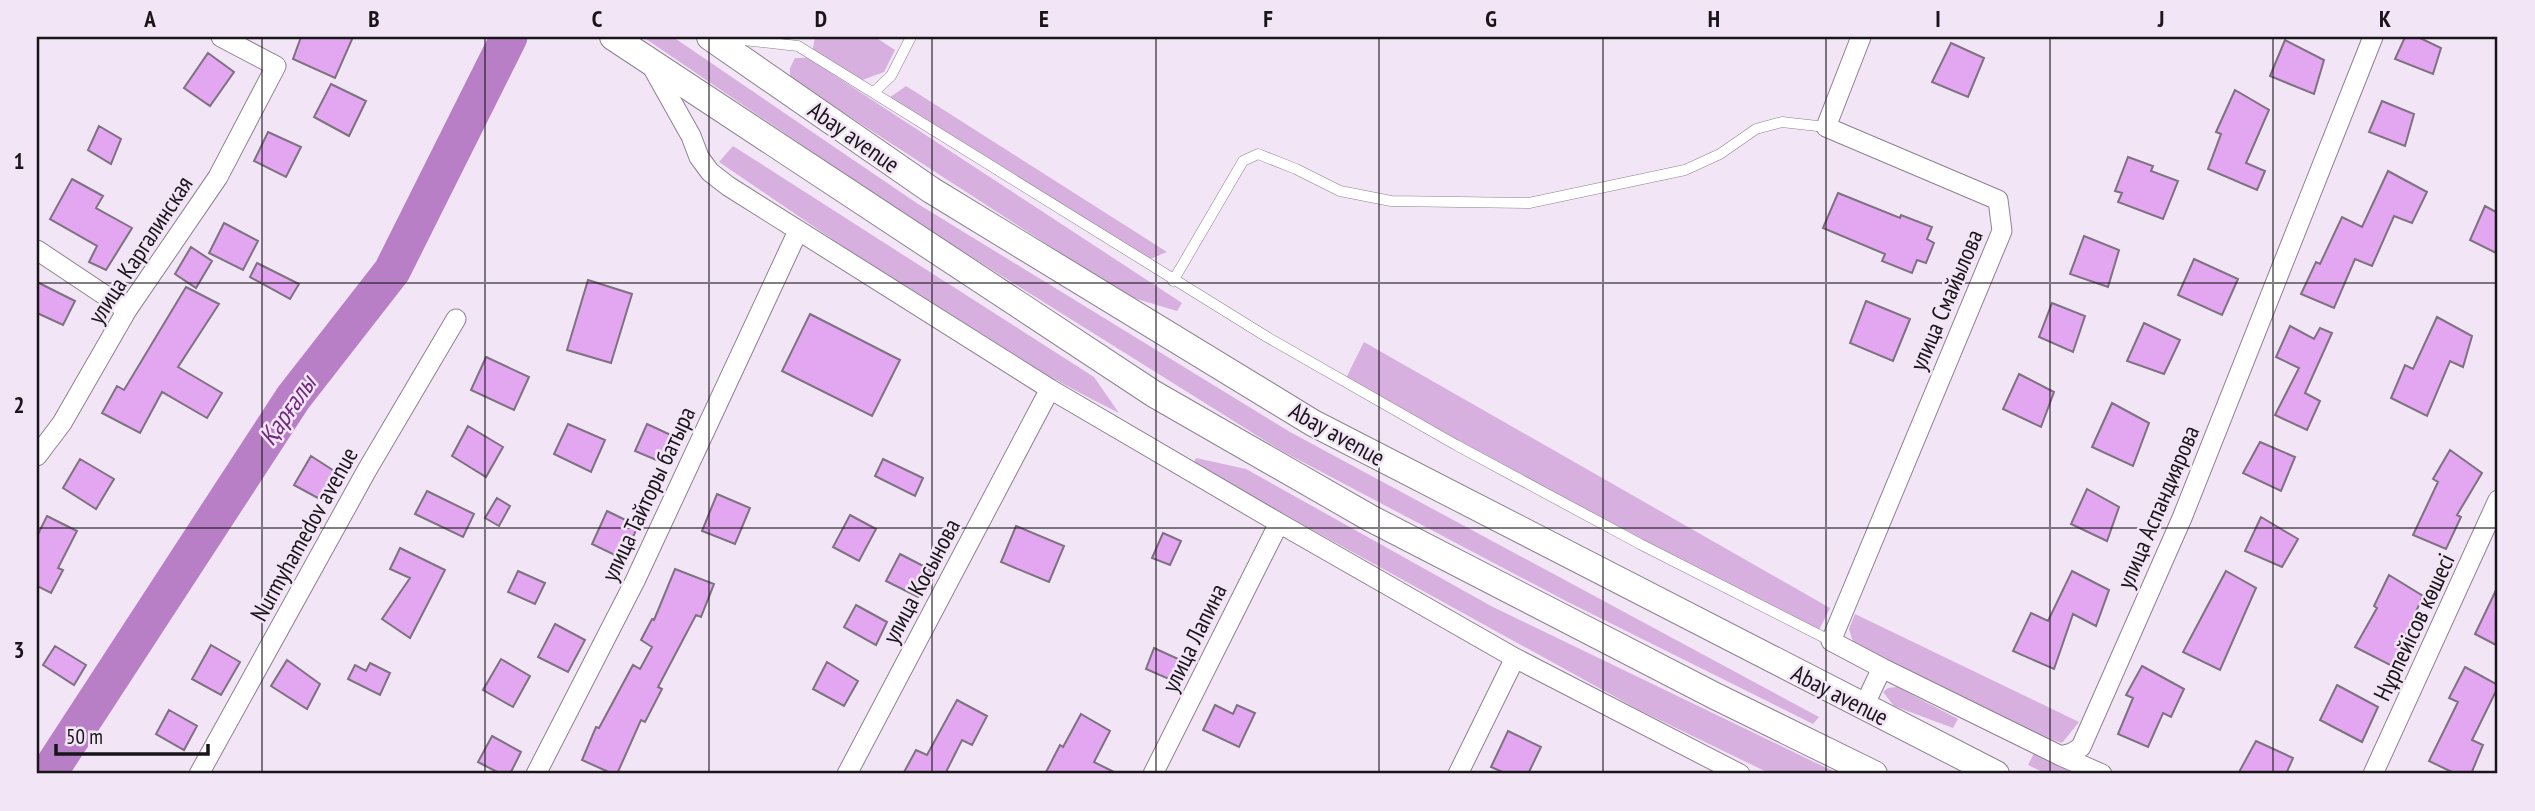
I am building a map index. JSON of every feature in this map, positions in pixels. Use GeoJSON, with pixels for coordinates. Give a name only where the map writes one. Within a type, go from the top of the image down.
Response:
{"type":"FeatureCollection","features":[{"type":"Feature","properties":{"kind":"main road","name":"Abay avenue"},"geometry":{"type":"LineString","coordinates":[[613,37],[1166,401],[1370,518],[1715,696],[1874,774]]}},
{"type":"Feature","properties":{"kind":"main road","name":"Abay avenue"},"geometry":{"type":"LineString","coordinates":[[710,37],[931,190],[1312,424],[1996,774]]}},
{"type":"Feature","properties":{"kind":"street","name":"улица Каргалинская"},"geometry":{"type":"LineString","coordinates":[[37,456],[62,423],[127,310],[218,177],[276,66],[221,37]]}},
{"type":"Feature","properties":{"kind":"street"},"geometry":{"type":"LineString","coordinates":[[1826,127],[1861,37]]}},
{"type":"Feature","properties":{"kind":"street","name":"улица Аспандиярова"},"geometry":{"type":"LineString","coordinates":[[2061,755],[2072,753],[2084,742],[2176,530],[2373,37]]}},
{"type":"Feature","properties":{"kind":"street"},"geometry":{"type":"LineString","coordinates":[[649,61],[691,136],[699,157],[710,172],[798,231],[1050,389],[1279,523],[1515,658],[1740,774]]}},
{"type":"Feature","properties":{"kind":"street","name":"улица Смайылова"},"geometry":{"type":"LineString","coordinates":[[1826,127],[1998,200],[2002,231],[1831,641]]}},
{"type":"Feature","properties":{"kind":"street","name":"улица Тайторы батыра"},"geometry":{"type":"LineString","coordinates":[[536,774],[635,581],[798,231]]}},
{"type":"Feature","properties":{"kind":"street"},"geometry":{"type":"LineString","coordinates":[[37,250],[127,310]]}},
{"type":"Feature","properties":{"kind":"street","name":"Nurmyhamedov avenue"},"geometry":{"type":"LineString","coordinates":[[199,774],[367,470],[456,319]]}},
{"type":"Feature","properties":{"kind":"street","name":"улица Косынова"},"geometry":{"type":"LineString","coordinates":[[847,774],[1050,389]]}},
{"type":"Feature","properties":{"kind":"street","name":"Нұрпейісов көшесі"},"geometry":{"type":"LineString","coordinates":[[2373,774],[2498,499]]}},
{"type":"Feature","properties":{"kind":"street","name":"улица Лапина"},"geometry":{"type":"LineString","coordinates":[[1153,774],[1279,523]]}},
{"type":"Feature","properties":{"kind":"street"},"geometry":{"type":"LineString","coordinates":[[1831,641],[2102,774]]}},
{"type":"Feature","properties":{"kind":"street"},"geometry":{"type":"LineString","coordinates":[[1458,774],[1515,658]]}},
{"type":"Feature","properties":{"kind":"street"},"geometry":{"type":"LineString","coordinates":[[1863,708],[1882,668]]}},
{"type":"Feature","properties":{"kind":"lane"},"geometry":{"type":"LineString","coordinates":[[717,37],[798,46],[1278,344],[1455,445],[1640,544],[1831,641]]}},
{"type":"Feature","properties":{"kind":"lane"},"geometry":{"type":"LineString","coordinates":[[874,92],[891,76],[911,37]]}},
{"type":"Feature","properties":{"kind":"lane"},"geometry":{"type":"LineString","coordinates":[[1173,281],[1243,161],[1258,154],[1340,191],[1391,201],[1529,202],[1685,170],[1720,154],[1756,129],[1782,122],[1826,127]]}},
{"type":"Feature","properties":{"kind":"shaded area"},"geometry":{"type":"Polygon","coordinates":[[[643,37],[673,37],[918,204],[1290,432],[1819,717],[1813,724],[1566,601],[1280,450],[908,217],[643,37]]]}},
{"type":"Feature","properties":{"kind":"shaded area"},"geometry":{"type":"Polygon","coordinates":[[[815,37],[875,37],[895,50],[884,72],[857,82],[812,53],[815,37]]]}},
{"type":"Feature","properties":{"kind":"shaded area"},"geometry":{"type":"Polygon","coordinates":[[[795,58],[808,58],[1182,303],[1177,311],[1127,296],[790,78],[790,68],[795,58]]]}},
{"type":"Feature","properties":{"kind":"shaded area"},"geometry":{"type":"Polygon","coordinates":[[[906,86],[1167,252],[1143,262],[886,100],[906,86]]]}},
{"type":"Feature","properties":{"kind":"shaded area"},"geometry":{"type":"Polygon","coordinates":[[[733,146],[1094,377],[1119,413],[965,326],[719,162],[733,146]]]}},
{"type":"Feature","properties":{"kind":"shaded area"},"geometry":{"type":"Polygon","coordinates":[[[1364,342],[1830,608],[1817,634],[1344,382],[1364,342]]]}},
{"type":"Feature","properties":{"kind":"shaded area"},"geometry":{"type":"Polygon","coordinates":[[[1196,458],[1246,469],[1491,606],[1839,774],[1771,774],[1639,710],[1193,464],[1196,458]]]}},
{"type":"Feature","properties":{"kind":"shaded area"},"geometry":{"type":"Polygon","coordinates":[[[1855,614],[2079,722],[2062,743],[2042,736],[1853,642],[1849,629],[1855,614]]]}},
{"type":"Feature","properties":{"kind":"shaded area"},"geometry":{"type":"Polygon","coordinates":[[[1897,687],[1958,719],[1953,728],[1894,706],[1883,692],[1897,687]]]}},
{"type":"Feature","properties":{"kind":"shaded area"},"geometry":{"type":"Polygon","coordinates":[[[2034,753],[2079,774],[2047,774],[2028,765],[2034,753]]]}},
{"type":"Feature","properties":{"kind":"building"},"geometry":{"type":"Polygon","coordinates":[[[301,37],[353,37],[335,78],[293,59],[301,37]]]}},
{"type":"Feature","properties":{"kind":"building"},"geometry":{"type":"Polygon","coordinates":[[[2405,37],[2418,37],[2441,48],[2433,74],[2395,59],[2405,37]]]}},
{"type":"Feature","properties":{"kind":"building"},"geometry":{"type":"Polygon","coordinates":[[[2285,40],[2324,60],[2314,94],[2270,76],[2285,40]]]}},
{"type":"Feature","properties":{"kind":"building"},"geometry":{"type":"Polygon","coordinates":[[[1951,43],[1984,58],[1968,97],[1932,82],[1951,43]]]}},
{"type":"Feature","properties":{"kind":"building"},"geometry":{"type":"Polygon","coordinates":[[[208,53],[234,72],[210,106],[184,88],[208,53]]]}},
{"type":"Feature","properties":{"kind":"building"},"geometry":{"type":"Polygon","coordinates":[[[331,84],[366,101],[349,136],[314,117],[331,84]]]}},
{"type":"Feature","properties":{"kind":"building"},"geometry":{"type":"Polygon","coordinates":[[[2235,90],[2269,110],[2246,163],[2265,171],[2257,190],[2208,169],[2221,134],[2216,132],[2235,90]]]}},
{"type":"Feature","properties":{"kind":"building"},"geometry":{"type":"Polygon","coordinates":[[[2382,101],[2414,114],[2405,146],[2369,132],[2382,101]]]}},
{"type":"Feature","properties":{"kind":"building"},"geometry":{"type":"Polygon","coordinates":[[[99,126],[121,139],[111,164],[88,150],[99,126]]]}},
{"type":"Feature","properties":{"kind":"building"},"geometry":{"type":"Polygon","coordinates":[[[268,132],[301,147],[286,177],[254,161],[268,132]]]}},
{"type":"Feature","properties":{"kind":"building"},"geometry":{"type":"Polygon","coordinates":[[[2128,157],[2153,166],[2151,171],[2178,181],[2163,219],[2118,202],[2122,193],[2115,191],[2128,157]]]}},
{"type":"Feature","properties":{"kind":"building"},"geometry":{"type":"Polygon","coordinates":[[[2388,171],[2427,192],[2412,223],[2394,216],[2372,266],[2355,259],[2334,308],[2301,294],[2316,262],[2320,264],[2342,217],[2362,227],[2388,171]]]}},
{"type":"Feature","properties":{"kind":"building"},"geometry":{"type":"Polygon","coordinates":[[[72,179],[103,196],[96,208],[132,228],[106,270],[89,262],[97,246],[50,219],[72,179]]]}},
{"type":"Feature","properties":{"kind":"building"},"geometry":{"type":"Polygon","coordinates":[[[1838,193],[1900,218],[1901,215],[1932,227],[1927,239],[1934,243],[1926,263],[1917,260],[1912,273],[1882,261],[1885,254],[1823,228],[1838,193]]]}},
{"type":"Feature","properties":{"kind":"building"},"geometry":{"type":"Polygon","coordinates":[[[2485,206],[2498,213],[2498,254],[2470,240],[2485,206]]]}},
{"type":"Feature","properties":{"kind":"building"},"geometry":{"type":"Polygon","coordinates":[[[224,223],[258,241],[243,270],[209,253],[224,223]]]}},
{"type":"Feature","properties":{"kind":"building"},"geometry":{"type":"Polygon","coordinates":[[[2084,236],[2119,250],[2108,287],[2070,274],[2084,236]]]}},
{"type":"Feature","properties":{"kind":"building"},"geometry":{"type":"Polygon","coordinates":[[[191,247],[212,261],[196,288],[175,274],[191,247]]]}},
{"type":"Feature","properties":{"kind":"building"},"geometry":{"type":"Polygon","coordinates":[[[2194,259],[2238,279],[2222,315],[2178,295],[2194,259]]]}},
{"type":"Feature","properties":{"kind":"building"},"geometry":{"type":"Polygon","coordinates":[[[257,263],[299,284],[290,299],[250,277],[257,263]]]}},
{"type":"Feature","properties":{"kind":"building"},"geometry":{"type":"Polygon","coordinates":[[[588,280],[632,294],[611,363],[567,350],[588,280]]]}},
{"type":"Feature","properties":{"kind":"building"},"geometry":{"type":"Polygon","coordinates":[[[37,282],[75,301],[63,325],[37,313],[37,282]]]}},
{"type":"Feature","properties":{"kind":"building"},"geometry":{"type":"Polygon","coordinates":[[[186,287],[219,304],[178,367],[222,393],[207,418],[162,392],[140,433],[102,413],[117,386],[124,390],[186,287]]]}},
{"type":"Feature","properties":{"kind":"building"},"geometry":{"type":"Polygon","coordinates":[[[1866,301],[1910,319],[1893,361],[1850,343],[1866,301]]]}},
{"type":"Feature","properties":{"kind":"building"},"geometry":{"type":"Polygon","coordinates":[[[2052,303],[2085,316],[2073,352],[2039,337],[2052,303]]]}},
{"type":"Feature","properties":{"kind":"building"},"geometry":{"type":"Polygon","coordinates":[[[810,314],[900,360],[872,416],[782,371],[810,314]]]}},
{"type":"Feature","properties":{"kind":"building"},"geometry":{"type":"Polygon","coordinates":[[[2437,317],[2472,336],[2463,367],[2450,361],[2427,416],[2391,398],[2405,365],[2413,369],[2437,317]]]}},
{"type":"Feature","properties":{"kind":"building"},"geometry":{"type":"Polygon","coordinates":[[[2144,323],[2180,340],[2164,374],[2127,361],[2144,323]]]}},
{"type":"Feature","properties":{"kind":"building"},"geometry":{"type":"Polygon","coordinates":[[[2290,326],[2314,339],[2320,328],[2332,333],[2305,393],[2320,401],[2307,430],[2275,415],[2299,368],[2276,357],[2290,326]]]}},
{"type":"Feature","properties":{"kind":"building"},"geometry":{"type":"Polygon","coordinates":[[[486,357],[529,377],[514,410],[471,390],[486,357]]]}},
{"type":"Feature","properties":{"kind":"building"},"geometry":{"type":"Polygon","coordinates":[[[2019,374],[2054,392],[2041,427],[2003,409],[2019,374]]]}},
{"type":"Feature","properties":{"kind":"building"},"geometry":{"type":"Polygon","coordinates":[[[2112,403],[2149,423],[2133,466],[2092,447],[2112,403]]]}},
{"type":"Feature","properties":{"kind":"building"},"geometry":{"type":"Polygon","coordinates":[[[568,424],[605,440],[591,472],[554,454],[568,424]]]}},
{"type":"Feature","properties":{"kind":"building"},"geometry":{"type":"Polygon","coordinates":[[[647,424],[673,436],[661,462],[635,451],[647,424]]]}},
{"type":"Feature","properties":{"kind":"building"},"geometry":{"type":"Polygon","coordinates":[[[468,426],[503,447],[486,477],[452,456],[468,426]]]}},
{"type":"Feature","properties":{"kind":"building"},"geometry":{"type":"Polygon","coordinates":[[[2260,442],[2295,457],[2281,491],[2243,473],[2260,442]]]}},
{"type":"Feature","properties":{"kind":"building"},"geometry":{"type":"Polygon","coordinates":[[[2450,450],[2482,473],[2457,515],[2461,517],[2446,549],[2413,535],[2438,482],[2433,479],[2450,450]]]}},
{"type":"Feature","properties":{"kind":"building"},"geometry":{"type":"Polygon","coordinates":[[[311,456],[342,476],[325,502],[294,485],[311,456]]]}},
{"type":"Feature","properties":{"kind":"building"},"geometry":{"type":"Polygon","coordinates":[[[80,459],[114,479],[96,509],[63,488],[80,459]]]}},
{"type":"Feature","properties":{"kind":"building"},"geometry":{"type":"Polygon","coordinates":[[[883,459],[923,478],[915,496],[875,476],[883,459]]]}},
{"type":"Feature","properties":{"kind":"building"},"geometry":{"type":"Polygon","coordinates":[[[2087,489],[2119,507],[2107,541],[2071,524],[2087,489]]]}},
{"type":"Feature","properties":{"kind":"building"},"geometry":{"type":"Polygon","coordinates":[[[427,491],[474,514],[463,537],[415,514],[427,491]]]}},
{"type":"Feature","properties":{"kind":"building"},"geometry":{"type":"Polygon","coordinates":[[[717,494],[750,508],[735,544],[702,531],[717,494]]]}},
{"type":"Feature","properties":{"kind":"building"},"geometry":{"type":"Polygon","coordinates":[[[497,498],[510,506],[499,526],[485,518],[497,498]]]}},
{"type":"Feature","properties":{"kind":"building"},"geometry":{"type":"Polygon","coordinates":[[[607,511],[638,526],[623,559],[592,544],[607,511]]]}},
{"type":"Feature","properties":{"kind":"building"},"geometry":{"type":"Polygon","coordinates":[[[850,515],[876,529],[859,561],[833,547],[850,515]]]}},
{"type":"Feature","properties":{"kind":"building"},"geometry":{"type":"Polygon","coordinates":[[[47,516],[77,531],[58,568],[63,570],[51,593],[37,586],[37,536],[47,516]]]}},
{"type":"Feature","properties":{"kind":"building"},"geometry":{"type":"Polygon","coordinates":[[[2261,517],[2298,539],[2282,567],[2245,551],[2261,517]]]}},
{"type":"Feature","properties":{"kind":"building"},"geometry":{"type":"Polygon","coordinates":[[[1016,526],[1064,546],[1049,582],[1001,562],[1016,526]]]}},
{"type":"Feature","properties":{"kind":"building"},"geometry":{"type":"Polygon","coordinates":[[[1163,533],[1181,541],[1170,565],[1152,558],[1163,533]]]}},
{"type":"Feature","properties":{"kind":"building"},"geometry":{"type":"Polygon","coordinates":[[[400,548],[445,570],[410,638],[382,619],[410,578],[390,569],[400,548]]]}},
{"type":"Feature","properties":{"kind":"building"},"geometry":{"type":"Polygon","coordinates":[[[900,554],[931,570],[918,597],[886,581],[900,554]]]}},
{"type":"Feature","properties":{"kind":"building"},"geometry":{"type":"Polygon","coordinates":[[[675,569],[714,584],[701,617],[696,615],[658,687],[662,689],[645,722],[641,720],[617,774],[613,774],[582,760],[596,727],[599,728],[633,665],[640,669],[652,647],[641,640],[652,619],[654,620],[675,569]]]}},
{"type":"Feature","properties":{"kind":"building"},"geometry":{"type":"Polygon","coordinates":[[[518,571],[545,583],[535,604],[508,592],[518,571]]]}},
{"type":"Feature","properties":{"kind":"building"},"geometry":{"type":"Polygon","coordinates":[[[2072,571],[2109,590],[2096,626],[2073,614],[2054,669],[2013,651],[2031,613],[2048,621],[2072,571]]]}},
{"type":"Feature","properties":{"kind":"building"},"geometry":{"type":"Polygon","coordinates":[[[2226,571],[2256,588],[2220,670],[2183,652],[2226,571]]]}},
{"type":"Feature","properties":{"kind":"building"},"geometry":{"type":"Polygon","coordinates":[[[2389,575],[2423,596],[2392,666],[2355,647],[2377,608],[2374,606],[2389,575]]]}},
{"type":"Feature","properties":{"kind":"building"},"geometry":{"type":"Polygon","coordinates":[[[2498,586],[2498,646],[2475,634],[2498,586]]]}},
{"type":"Feature","properties":{"kind":"building"},"geometry":{"type":"Polygon","coordinates":[[[856,605],[887,622],[876,645],[844,627],[856,605]]]}},
{"type":"Feature","properties":{"kind":"building"},"geometry":{"type":"Polygon","coordinates":[[[555,624],[585,640],[568,672],[538,657],[555,624]]]}},
{"type":"Feature","properties":{"kind":"building"},"geometry":{"type":"Polygon","coordinates":[[[211,645],[240,662],[221,695],[192,679],[211,645]]]}},
{"type":"Feature","properties":{"kind":"building"},"geometry":{"type":"Polygon","coordinates":[[[55,646],[86,665],[74,685],[43,665],[55,646]]]}},
{"type":"Feature","properties":{"kind":"building"},"geometry":{"type":"Polygon","coordinates":[[[1154,648],[1187,663],[1178,683],[1146,669],[1154,648]]]}},
{"type":"Feature","properties":{"kind":"building"},"geometry":{"type":"Polygon","coordinates":[[[501,659],[530,676],[513,707],[483,690],[501,659]]]}},
{"type":"Feature","properties":{"kind":"building"},"geometry":{"type":"Polygon","coordinates":[[[287,660],[320,684],[307,709],[271,686],[287,660]]]}},
{"type":"Feature","properties":{"kind":"building"},"geometry":{"type":"Polygon","coordinates":[[[827,662],[858,681],[844,706],[813,689],[827,662]]]}},
{"type":"Feature","properties":{"kind":"building"},"geometry":{"type":"Polygon","coordinates":[[[370,663],[390,673],[380,695],[348,679],[355,665],[366,671],[370,663]]]}},
{"type":"Feature","properties":{"kind":"building"},"geometry":{"type":"Polygon","coordinates":[[[2142,666],[2184,689],[2171,717],[2163,713],[2148,747],[2118,734],[2133,698],[2126,695],[2142,666]]]}},
{"type":"Feature","properties":{"kind":"building"},"geometry":{"type":"Polygon","coordinates":[[[2465,667],[2498,687],[2472,740],[2483,745],[2471,774],[2456,774],[2429,761],[2458,702],[2449,698],[2465,667]]]}},
{"type":"Feature","properties":{"kind":"building"},"geometry":{"type":"Polygon","coordinates":[[[2337,685],[2378,707],[2362,742],[2320,720],[2337,685]]]}},
{"type":"Feature","properties":{"kind":"building"},"geometry":{"type":"Polygon","coordinates":[[[957,700],[987,716],[972,745],[962,740],[945,774],[903,774],[916,750],[927,755],[957,700]]]}},
{"type":"Feature","properties":{"kind":"building"},"geometry":{"type":"Polygon","coordinates":[[[1215,705],[1233,714],[1237,705],[1255,713],[1239,747],[1203,730],[1215,705]]]}},
{"type":"Feature","properties":{"kind":"building"},"geometry":{"type":"Polygon","coordinates":[[[169,710],[197,726],[184,750],[156,734],[169,710]]]}},
{"type":"Feature","properties":{"kind":"building"},"geometry":{"type":"Polygon","coordinates":[[[1081,714],[1110,731],[1094,762],[1118,774],[1045,774],[1081,714]]]}},
{"type":"Feature","properties":{"kind":"building"},"geometry":{"type":"Polygon","coordinates":[[[1508,731],[1541,747],[1528,774],[1507,774],[1491,767],[1508,731]]]}},
{"type":"Feature","properties":{"kind":"building"},"geometry":{"type":"Polygon","coordinates":[[[492,736],[521,752],[510,774],[501,774],[478,762],[492,736]]]}},
{"type":"Feature","properties":{"kind":"building"},"geometry":{"type":"Polygon","coordinates":[[[2256,741],[2293,758],[2286,774],[2238,774],[2256,741]]]}},
{"type":"Feature","properties":{"kind":"waterway","name":"Қарғалы"},"geometry":{"type":"LineString","coordinates":[[48,774],[293,398],[392,271],[509,37]]}}]}
